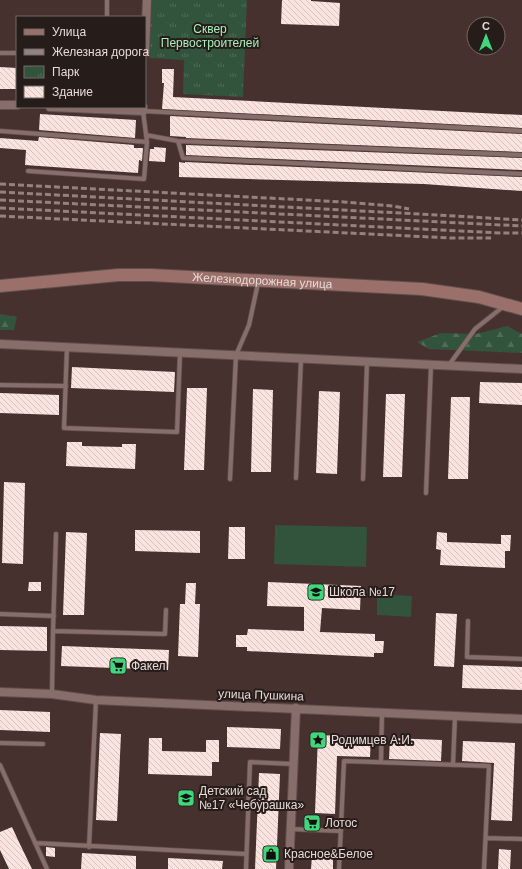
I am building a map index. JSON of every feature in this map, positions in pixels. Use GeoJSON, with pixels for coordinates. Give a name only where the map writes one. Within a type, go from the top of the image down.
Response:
{"type":"FeatureCollection","features":[{"type":"Feature","properties":{"kind":"main road","name":"Железнодорожная улица"},"geometry":{"type":"LineString","coordinates":[[0,286],[118,275],[151,275],[422,289],[479,297],[522,309]]}},
{"type":"Feature","properties":{"kind":"street"},"geometry":{"type":"LineString","coordinates":[[146,26],[147,0]]}},
{"type":"Feature","properties":{"kind":"street"},"geometry":{"type":"LineString","coordinates":[[0,105],[16,105]]}},
{"type":"Feature","properties":{"kind":"street"},"geometry":{"type":"LineString","coordinates":[[102,108],[143,109]]}},
{"type":"Feature","properties":{"kind":"street"},"geometry":{"type":"LineString","coordinates":[[0,344],[522,369]]}},
{"type":"Feature","properties":{"kind":"street","name":"улица Пушкина"},"geometry":{"type":"LineString","coordinates":[[0,692],[52,694],[96,700],[522,719]]}},
{"type":"Feature","properties":{"kind":"street"},"geometry":{"type":"LineString","coordinates":[[289,869],[296,708]]}},
{"type":"Feature","properties":{"kind":"lane"},"geometry":{"type":"LineString","coordinates":[[107,0],[107,16]]}},
{"type":"Feature","properties":{"kind":"lane"},"geometry":{"type":"LineString","coordinates":[[0,53],[16,53]]}},
{"type":"Feature","properties":{"kind":"lane"},"geometry":{"type":"LineString","coordinates":[[28,171],[144,179],[147,142],[143,109],[522,131]]}},
{"type":"Feature","properties":{"kind":"lane"},"geometry":{"type":"LineString","coordinates":[[0,131],[147,142]]}},
{"type":"Feature","properties":{"kind":"lane"},"geometry":{"type":"LineString","coordinates":[[146,135],[178,140],[522,155]]}},
{"type":"Feature","properties":{"kind":"lane"},"geometry":{"type":"LineString","coordinates":[[178,140],[183,158],[522,174]]}},
{"type":"Feature","properties":{"kind":"lane"},"geometry":{"type":"LineString","coordinates":[[230,479],[236,355],[250,325],[259,281]]}},
{"type":"Feature","properties":{"kind":"lane"},"geometry":{"type":"LineString","coordinates":[[449,366],[475,329],[506,305]]}},
{"type":"Feature","properties":{"kind":"lane"},"geometry":{"type":"LineString","coordinates":[[67,348],[64,428],[177,432],[180,353]]}},
{"type":"Feature","properties":{"kind":"lane"},"geometry":{"type":"LineString","coordinates":[[296,478],[301,359]]}},
{"type":"Feature","properties":{"kind":"lane"},"geometry":{"type":"LineString","coordinates":[[363,479],[367,362]]}},
{"type":"Feature","properties":{"kind":"lane"},"geometry":{"type":"LineString","coordinates":[[426,493],[431,365]]}},
{"type":"Feature","properties":{"kind":"lane"},"geometry":{"type":"LineString","coordinates":[[0,385],[66,386]]}},
{"type":"Feature","properties":{"kind":"lane"},"geometry":{"type":"LineString","coordinates":[[52,694],[56,534]]}},
{"type":"Feature","properties":{"kind":"lane"},"geometry":{"type":"LineString","coordinates":[[53,631],[165,634],[166,610]]}},
{"type":"Feature","properties":{"kind":"lane"},"geometry":{"type":"LineString","coordinates":[[0,614],[54,616]]}},
{"type":"Feature","properties":{"kind":"lane"},"geometry":{"type":"LineString","coordinates":[[468,621],[468,657],[522,659]]}},
{"type":"Feature","properties":{"kind":"lane"},"geometry":{"type":"LineString","coordinates":[[89,847],[96,700]]}},
{"type":"Feature","properties":{"kind":"lane"},"geometry":{"type":"LineString","coordinates":[[381,762],[382,712]]}},
{"type":"Feature","properties":{"kind":"lane"},"geometry":{"type":"LineString","coordinates":[[453,765],[455,716]]}},
{"type":"Feature","properties":{"kind":"lane"},"geometry":{"type":"LineString","coordinates":[[0,743],[42,744]]}},
{"type":"Feature","properties":{"kind":"lane"},"geometry":{"type":"LineString","coordinates":[[339,869],[344,760],[489,766],[484,869]]}},
{"type":"Feature","properties":{"kind":"lane"},"geometry":{"type":"LineString","coordinates":[[246,869],[250,762],[293,764]]}},
{"type":"Feature","properties":{"kind":"lane"},"geometry":{"type":"LineString","coordinates":[[0,765],[47,869]]}},
{"type":"Feature","properties":{"kind":"lane"},"geometry":{"type":"LineString","coordinates":[[290,829],[341,831]]}},
{"type":"Feature","properties":{"kind":"lane"},"geometry":{"type":"LineString","coordinates":[[486,838],[522,839]]}},
{"type":"Feature","properties":{"kind":"lane"},"geometry":{"type":"LineString","coordinates":[[35,843],[246,854]]}},
{"type":"Feature","properties":{"kind":"green space","name":"Сквер Первостроителей"},"geometry":{"type":"Polygon","coordinates":[[[152,0],[247,0],[243,97],[183,94],[184,60],[149,58],[152,0]]]}},
{"type":"Feature","properties":{"kind":"green space"},"geometry":{"type":"Polygon","coordinates":[[[0,314],[17,317],[14,330],[0,330],[0,314]]]}},
{"type":"Feature","properties":{"kind":"green space"},"geometry":{"type":"Polygon","coordinates":[[[507,326],[522,334],[522,353],[429,349],[417,342],[441,333],[476,334],[507,326]]]}},
{"type":"Feature","properties":{"kind":"green space"},"geometry":{"type":"Polygon","coordinates":[[[275,525],[367,527],[366,567],[274,564],[275,525]]]}},
{"type":"Feature","properties":{"kind":"green space"},"geometry":{"type":"Polygon","coordinates":[[[377,594],[412,596],[411,617],[377,615],[377,594]]]}},
{"type":"Feature","properties":{"kind":"building"},"geometry":{"type":"Polygon","coordinates":[[[282,0],[311,0],[340,3],[339,26],[281,24],[282,0]]]}},
{"type":"Feature","properties":{"kind":"building"},"geometry":{"type":"Polygon","coordinates":[[[0,67],[16,68],[16,89],[0,89],[0,67]]]}},
{"type":"Feature","properties":{"kind":"building"},"geometry":{"type":"Polygon","coordinates":[[[162,69],[174,69],[173,97],[522,115],[522,128],[162,109],[164,83],[162,83],[162,69]]]}},
{"type":"Feature","properties":{"kind":"building"},"geometry":{"type":"Polygon","coordinates":[[[40,114],[136,120],[135,138],[39,130],[40,114]]]}},
{"type":"Feature","properties":{"kind":"building"},"geometry":{"type":"Polygon","coordinates":[[[170,116],[522,134],[522,152],[186,138],[170,136],[170,116]]]}},
{"type":"Feature","properties":{"kind":"building"},"geometry":{"type":"Polygon","coordinates":[[[39,137],[134,145],[134,148],[143,148],[142,161],[139,160],[138,173],[25,165],[26,150],[0,148],[0,138],[38,141],[39,137]]]}},
{"type":"Feature","properties":{"kind":"building"},"geometry":{"type":"Polygon","coordinates":[[[186,145],[522,158],[522,170],[186,155],[186,145]]]}},
{"type":"Feature","properties":{"kind":"building"},"geometry":{"type":"Polygon","coordinates":[[[154,147],[166,148],[165,162],[149,161],[150,149],[154,149],[154,147]]]}},
{"type":"Feature","properties":{"kind":"building"},"geometry":{"type":"Polygon","coordinates":[[[179,162],[522,177],[522,191],[424,184],[179,177],[179,162]]]}},
{"type":"Feature","properties":{"kind":"building"},"geometry":{"type":"Polygon","coordinates":[[[72,367],[175,372],[174,392],[71,388],[72,367]]]}},
{"type":"Feature","properties":{"kind":"building"},"geometry":{"type":"Polygon","coordinates":[[[480,382],[522,383],[522,405],[479,403],[480,382]]]}},
{"type":"Feature","properties":{"kind":"building"},"geometry":{"type":"Polygon","coordinates":[[[187,388],[207,388],[204,470],[184,470],[187,388]]]}},
{"type":"Feature","properties":{"kind":"building"},"geometry":{"type":"Polygon","coordinates":[[[253,389],[273,390],[271,472],[251,472],[253,389]]]}},
{"type":"Feature","properties":{"kind":"building"},"geometry":{"type":"Polygon","coordinates":[[[319,391],[340,392],[337,474],[316,473],[319,391]]]}},
{"type":"Feature","properties":{"kind":"building"},"geometry":{"type":"Polygon","coordinates":[[[0,393],[59,395],[59,415],[0,413],[0,393]]]}},
{"type":"Feature","properties":{"kind":"building"},"geometry":{"type":"Polygon","coordinates":[[[386,394],[405,394],[402,477],[383,477],[386,394]]]}},
{"type":"Feature","properties":{"kind":"building"},"geometry":{"type":"Polygon","coordinates":[[[451,397],[470,397],[468,479],[448,479],[451,397]]]}},
{"type":"Feature","properties":{"kind":"building"},"geometry":{"type":"Polygon","coordinates":[[[67,442],[82,442],[82,446],[122,447],[122,444],[136,444],[135,469],[66,466],[67,442]]]}},
{"type":"Feature","properties":{"kind":"building"},"geometry":{"type":"Polygon","coordinates":[[[4,482],[25,483],[23,564],[2,563],[4,482]]]}},
{"type":"Feature","properties":{"kind":"building"},"geometry":{"type":"Polygon","coordinates":[[[229,527],[245,527],[245,559],[228,559],[229,527]]]}},
{"type":"Feature","properties":{"kind":"building"},"geometry":{"type":"Polygon","coordinates":[[[135,530],[200,531],[200,553],[135,551],[135,530]]]}},
{"type":"Feature","properties":{"kind":"building"},"geometry":{"type":"Polygon","coordinates":[[[66,532],[87,533],[84,615],[63,615],[66,532]]]}},
{"type":"Feature","properties":{"kind":"building"},"geometry":{"type":"Polygon","coordinates":[[[437,532],[447,533],[447,542],[501,544],[501,535],[511,535],[510,551],[505,551],[505,568],[440,565],[441,550],[436,549],[437,532]]]}},
{"type":"Feature","properties":{"kind":"building"},"geometry":{"type":"Polygon","coordinates":[[[29,582],[41,582],[41,591],[28,591],[29,582]]]}},
{"type":"Feature","properties":{"kind":"building"},"geometry":{"type":"Polygon","coordinates":[[[268,582],[361,586],[360,610],[322,608],[320,632],[375,634],[375,641],[384,641],[383,653],[374,653],[374,657],[247,651],[247,647],[236,647],[236,635],[247,635],[248,629],[304,631],[304,607],[267,606],[268,582]]]}},
{"type":"Feature","properties":{"kind":"building"},"geometry":{"type":"Polygon","coordinates":[[[186,583],[196,583],[195,604],[200,604],[198,657],[178,656],[180,604],[185,604],[186,583]]]}},
{"type":"Feature","properties":{"kind":"building"},"geometry":{"type":"Polygon","coordinates":[[[436,613],[457,614],[454,667],[434,666],[436,613]]]}},
{"type":"Feature","properties":{"kind":"building"},"geometry":{"type":"Polygon","coordinates":[[[0,626],[47,627],[47,651],[0,650],[0,626]]]}},
{"type":"Feature","properties":{"kind":"building"},"geometry":{"type":"Polygon","coordinates":[[[62,646],[169,650],[168,670],[61,666],[62,646]]]}},
{"type":"Feature","properties":{"kind":"building"},"geometry":{"type":"Polygon","coordinates":[[[463,665],[522,667],[522,690],[462,688],[463,665]]]}},
{"type":"Feature","properties":{"kind":"building"},"geometry":{"type":"Polygon","coordinates":[[[0,710],[50,712],[50,732],[0,730],[0,710]]]}},
{"type":"Feature","properties":{"kind":"building"},"geometry":{"type":"Polygon","coordinates":[[[227,727],[281,729],[280,749],[227,747],[227,727]]]}},
{"type":"Feature","properties":{"kind":"building"},"geometry":{"type":"Polygon","coordinates":[[[100,733],[121,734],[117,821],[96,820],[100,733]]]}},
{"type":"Feature","properties":{"kind":"building"},"geometry":{"type":"Polygon","coordinates":[[[318,735],[371,737],[370,757],[337,756],[335,814],[315,813],[318,735]]]}},
{"type":"Feature","properties":{"kind":"building"},"geometry":{"type":"Polygon","coordinates":[[[149,738],[162,738],[162,751],[206,752],[206,740],[219,740],[219,762],[212,762],[212,776],[148,774],[149,738]]]}},
{"type":"Feature","properties":{"kind":"building"},"geometry":{"type":"Polygon","coordinates":[[[390,738],[442,740],[441,761],[389,759],[390,738]]]}},
{"type":"Feature","properties":{"kind":"building"},"geometry":{"type":"Polygon","coordinates":[[[463,741],[515,743],[512,821],[491,820],[494,763],[462,761],[463,741]]]}},
{"type":"Feature","properties":{"kind":"building"},"geometry":{"type":"Polygon","coordinates":[[[259,773],[280,774],[276,869],[255,869],[259,773]]]}},
{"type":"Feature","properties":{"kind":"building"},"geometry":{"type":"Polygon","coordinates":[[[12,827],[32,869],[9,869],[0,850],[0,832],[12,827]]]}},
{"type":"Feature","properties":{"kind":"building"},"geometry":{"type":"Polygon","coordinates":[[[46,847],[55,848],[55,857],[46,856],[46,847]]]}},
{"type":"Feature","properties":{"kind":"building"},"geometry":{"type":"Polygon","coordinates":[[[499,849],[511,850],[510,869],[498,869],[499,849]]]}},
{"type":"Feature","properties":{"kind":"building"},"geometry":{"type":"Polygon","coordinates":[[[82,853],[136,856],[136,869],[81,869],[82,853]]]}},
{"type":"Feature","properties":{"kind":"building"},"geometry":{"type":"Polygon","coordinates":[[[312,855],[333,856],[333,869],[311,869],[312,855]]]}},
{"type":"Feature","properties":{"kind":"building"},"geometry":{"type":"Polygon","coordinates":[[[168,858],[223,861],[222,869],[168,869],[168,858]]]}},
{"type":"Feature","properties":{"kind":"railway"},"geometry":{"type":"LineString","coordinates":[[0,184],[344,202],[393,206],[409,209]]}},
{"type":"Feature","properties":{"kind":"railway"},"geometry":{"type":"LineString","coordinates":[[0,192],[522,220]]}},
{"type":"Feature","properties":{"kind":"railway"},"geometry":{"type":"LineString","coordinates":[[0,200],[522,226]]}},
{"type":"Feature","properties":{"kind":"railway"},"geometry":{"type":"LineString","coordinates":[[0,208],[522,233]]}},
{"type":"Feature","properties":{"kind":"railway"},"geometry":{"type":"LineString","coordinates":[[0,216],[451,238],[491,238]]}},
{"type":"Feature","properties":{"kind":"place","name":"Школа №17"},"geometry":{"type":"Point","coordinates":[316,592]}},
{"type":"Feature","properties":{"kind":"place","name":"Факел"},"geometry":{"type":"Point","coordinates":[118,666]}},
{"type":"Feature","properties":{"kind":"place","name":"Родимцев А.И."},"geometry":{"type":"Point","coordinates":[318,740]}},
{"type":"Feature","properties":{"kind":"place","name":"Детский сад №17 «Чебурашка»"},"geometry":{"type":"Point","coordinates":[186,798]}},
{"type":"Feature","properties":{"kind":"place","name":"Лотос"},"geometry":{"type":"Point","coordinates":[312,823]}},
{"type":"Feature","properties":{"kind":"place","name":"Красное&Белое"},"geometry":{"type":"Point","coordinates":[271,854]}}]}
